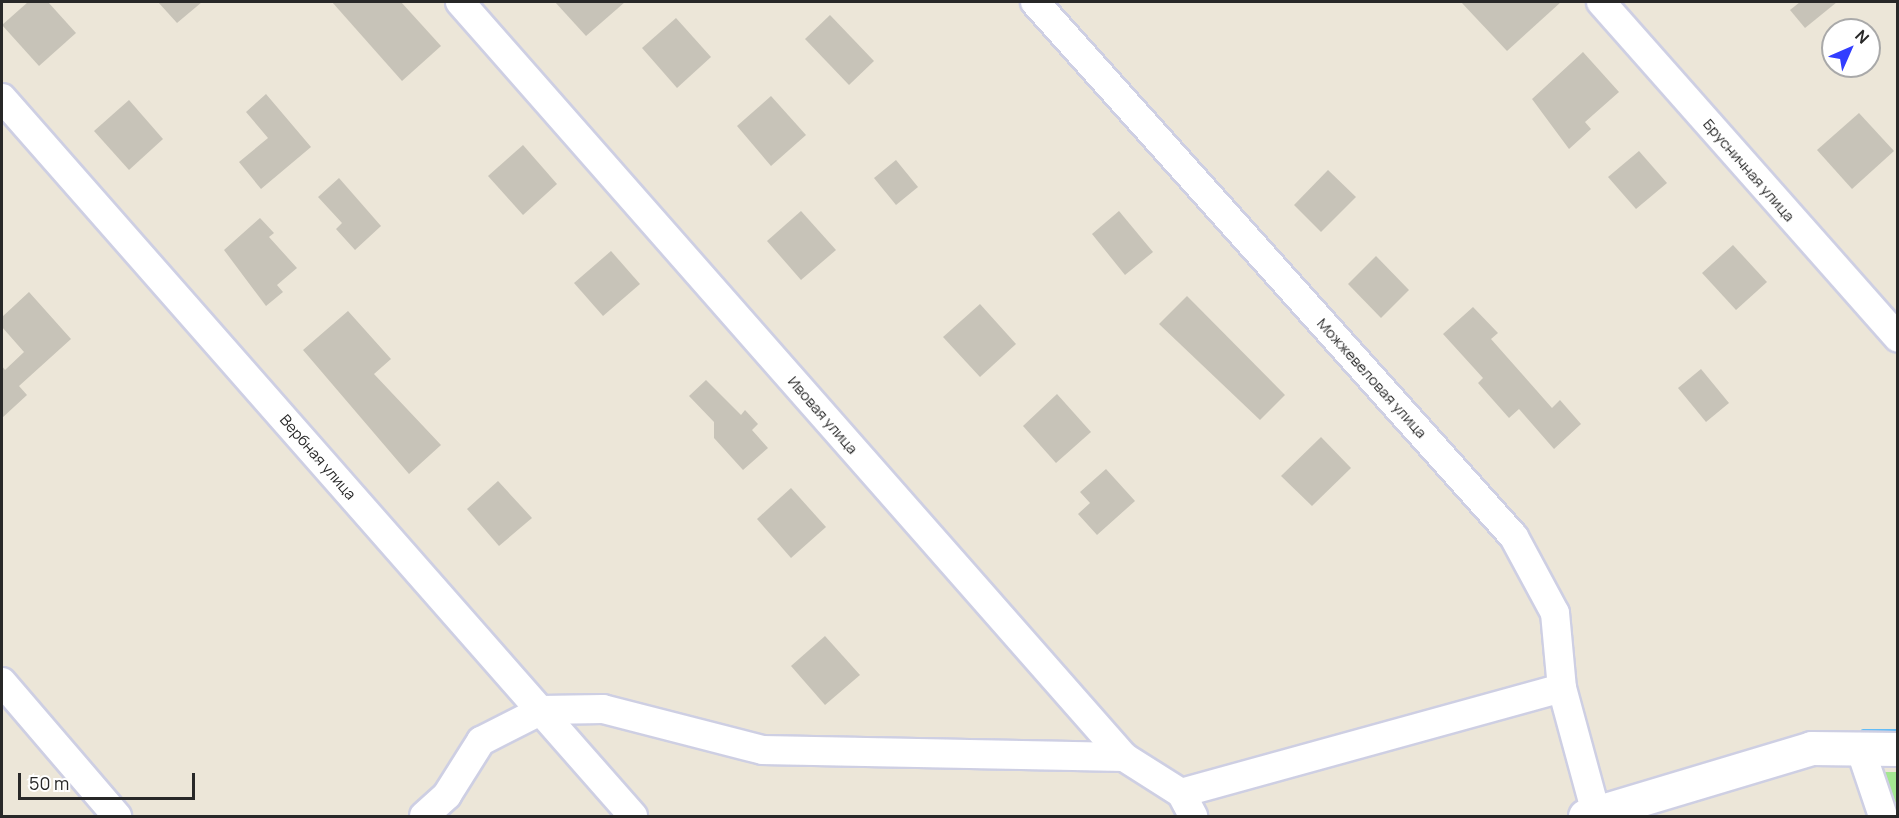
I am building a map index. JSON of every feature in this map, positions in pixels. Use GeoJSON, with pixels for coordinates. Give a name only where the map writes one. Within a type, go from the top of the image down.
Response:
{"type":"FeatureCollection","features":[{"type":"Feature","properties":{"kind":"street","name":"Ивовая улица"},"geometry":{"type":"LineString","coordinates":[[460,2],[1124,757],[1187,805]]}},
{"type":"Feature","properties":{"kind":"street","name":"Можжевеловая улица"},"geometry":{"type":"LineString","coordinates":[[1035,2],[1514,537],[1556,613],[1562,688],[1591,815]]}},
{"type":"Feature","properties":{"kind":"street","name":"Брусничная улица"},"geometry":{"type":"LineString","coordinates":[[1601,2],[1898,338]]}},
{"type":"Feature","properties":{"kind":"street","name":"Вербная улица"},"geometry":{"type":"LineString","coordinates":[[2,98],[633,816]]}},
{"type":"Feature","properties":{"kind":"street"},"geometry":{"type":"LineString","coordinates":[[2,682],[117,816]]}},
{"type":"Feature","properties":{"kind":"street"},"geometry":{"type":"LineString","coordinates":[[1187,805],[1562,688]]}},
{"type":"Feature","properties":{"kind":"street"},"geometry":{"type":"LineString","coordinates":[[424,816],[447,795],[481,741],[542,710],[603,709],[763,750],[1124,757]]}},
{"type":"Feature","properties":{"kind":"street"},"geometry":{"type":"LineString","coordinates":[[1591,815],[1811,748],[1898,749]]}},
{"type":"Feature","properties":{"kind":"street"},"geometry":{"type":"LineString","coordinates":[[1860,748],[1883,816]]}},
{"type":"Feature","properties":{"kind":"green space"},"geometry":{"type":"Polygon","coordinates":[[[1877,772],[1897,772],[1897,816],[1892,816],[1877,772]]]}},
{"type":"Feature","properties":{"kind":"building"},"geometry":{"type":"Polygon","coordinates":[[[28,2],[48,2],[76,33],[39,66],[2,25],[28,2]]]}},
{"type":"Feature","properties":{"kind":"building"},"geometry":{"type":"Polygon","coordinates":[[[158,2],[202,2],[177,23],[158,2]]]}},
{"type":"Feature","properties":{"kind":"building"},"geometry":{"type":"Polygon","coordinates":[[[332,2],[401,2],[441,46],[402,81],[332,2]]]}},
{"type":"Feature","properties":{"kind":"building"},"geometry":{"type":"Polygon","coordinates":[[[555,2],[625,2],[586,36],[555,2]]]}},
{"type":"Feature","properties":{"kind":"building"},"geometry":{"type":"Polygon","coordinates":[[[1461,2],[1561,2],[1507,51],[1461,2]]]}},
{"type":"Feature","properties":{"kind":"building"},"geometry":{"type":"Polygon","coordinates":[[[1800,2],[1837,2],[1805,28],[1790,10],[1800,2]]]}},
{"type":"Feature","properties":{"kind":"building"},"geometry":{"type":"Polygon","coordinates":[[[830,15],[874,61],[849,85],[805,39],[830,15]]]}},
{"type":"Feature","properties":{"kind":"building"},"geometry":{"type":"Polygon","coordinates":[[[676,18],[711,57],[677,88],[642,48],[676,18]]]}},
{"type":"Feature","properties":{"kind":"building"},"geometry":{"type":"Polygon","coordinates":[[[1583,52],[1619,92],[1585,122],[1591,129],[1569,149],[1532,99],[1583,52]]]}},
{"type":"Feature","properties":{"kind":"building"},"geometry":{"type":"Polygon","coordinates":[[[266,94],[311,147],[261,189],[239,162],[268,138],[246,112],[266,94]]]}},
{"type":"Feature","properties":{"kind":"building"},"geometry":{"type":"Polygon","coordinates":[[[771,96],[806,135],[771,166],[737,126],[771,96]]]}},
{"type":"Feature","properties":{"kind":"building"},"geometry":{"type":"Polygon","coordinates":[[[129,100],[163,139],[129,170],[94,131],[129,100]]]}},
{"type":"Feature","properties":{"kind":"building"},"geometry":{"type":"Polygon","coordinates":[[[1859,113],[1894,151],[1852,189],[1817,150],[1859,113]]]}},
{"type":"Feature","properties":{"kind":"building"},"geometry":{"type":"Polygon","coordinates":[[[523,145],[557,184],[523,215],[488,176],[523,145]]]}},
{"type":"Feature","properties":{"kind":"building"},"geometry":{"type":"Polygon","coordinates":[[[1639,151],[1667,183],[1636,209],[1608,177],[1639,151]]]}},
{"type":"Feature","properties":{"kind":"building"},"geometry":{"type":"Polygon","coordinates":[[[896,160],[918,187],[896,205],[874,178],[896,160]]]}},
{"type":"Feature","properties":{"kind":"building"},"geometry":{"type":"Polygon","coordinates":[[[1328,170],[1356,197],[1321,232],[1294,205],[1328,170]]]}},
{"type":"Feature","properties":{"kind":"building"},"geometry":{"type":"Polygon","coordinates":[[[339,178],[381,226],[355,250],[336,229],[342,223],[318,197],[339,178]]]}},
{"type":"Feature","properties":{"kind":"building"},"geometry":{"type":"Polygon","coordinates":[[[801,211],[836,250],[801,280],[767,241],[801,211]]]}},
{"type":"Feature","properties":{"kind":"building"},"geometry":{"type":"Polygon","coordinates":[[[1119,211],[1153,252],[1125,275],[1092,234],[1119,211]]]}},
{"type":"Feature","properties":{"kind":"building"},"geometry":{"type":"Polygon","coordinates":[[[260,218],[274,233],[269,237],[297,268],[277,285],[283,292],[266,306],[224,250],[260,218]]]}},
{"type":"Feature","properties":{"kind":"building"},"geometry":{"type":"Polygon","coordinates":[[[1733,245],[1767,282],[1736,310],[1702,273],[1733,245]]]}},
{"type":"Feature","properties":{"kind":"building"},"geometry":{"type":"Polygon","coordinates":[[[611,251],[640,284],[603,316],[574,283],[611,251]]]}},
{"type":"Feature","properties":{"kind":"building"},"geometry":{"type":"Polygon","coordinates":[[[1376,256],[1409,290],[1381,318],[1348,284],[1376,256]]]}},
{"type":"Feature","properties":{"kind":"building"},"geometry":{"type":"Polygon","coordinates":[[[29,292],[71,339],[19,386],[27,395],[2,418],[2,366],[5,370],[24,352],[2,327],[2,317],[29,292]]]}},
{"type":"Feature","properties":{"kind":"building"},"geometry":{"type":"Polygon","coordinates":[[[1187,296],[1285,395],[1260,420],[1159,324],[1187,296]]]}},
{"type":"Feature","properties":{"kind":"building"},"geometry":{"type":"Polygon","coordinates":[[[980,304],[1016,344],[980,377],[943,337],[980,304]]]}},
{"type":"Feature","properties":{"kind":"building"},"geometry":{"type":"Polygon","coordinates":[[[1473,307],[1498,333],[1491,339],[1552,408],[1560,400],[1581,424],[1554,449],[1519,409],[1509,418],[1478,383],[1483,378],[1443,334],[1473,307]]]}},
{"type":"Feature","properties":{"kind":"building"},"geometry":{"type":"Polygon","coordinates":[[[348,311],[391,359],[374,374],[441,445],[409,474],[303,350],[348,311]]]}},
{"type":"Feature","properties":{"kind":"building"},"geometry":{"type":"Polygon","coordinates":[[[1701,369],[1729,403],[1706,422],[1678,388],[1701,369]]]}},
{"type":"Feature","properties":{"kind":"building"},"geometry":{"type":"Polygon","coordinates":[[[706,380],[741,415],[745,410],[758,424],[752,430],[768,448],[743,470],[714,438],[714,422],[689,396],[706,380]]]}},
{"type":"Feature","properties":{"kind":"building"},"geometry":{"type":"Polygon","coordinates":[[[1057,394],[1091,432],[1056,463],[1023,426],[1057,394]]]}},
{"type":"Feature","properties":{"kind":"building"},"geometry":{"type":"Polygon","coordinates":[[[1321,437],[1351,468],[1312,506],[1281,476],[1321,437]]]}},
{"type":"Feature","properties":{"kind":"building"},"geometry":{"type":"Polygon","coordinates":[[[1106,469],[1135,501],[1097,535],[1078,514],[1090,503],[1080,492],[1106,469]]]}},
{"type":"Feature","properties":{"kind":"building"},"geometry":{"type":"Polygon","coordinates":[[[498,481],[532,518],[499,546],[467,509],[498,481]]]}},
{"type":"Feature","properties":{"kind":"building"},"geometry":{"type":"Polygon","coordinates":[[[791,488],[826,527],[791,558],[757,519],[791,488]]]}},
{"type":"Feature","properties":{"kind":"building"},"geometry":{"type":"Polygon","coordinates":[[[825,636],[860,675],[825,705],[791,666],[825,636]]]}},
{"type":"Feature","properties":{"kind":"waterway"},"geometry":{"type":"LineString","coordinates":[[1863,732],[1898,732]]}}]}
